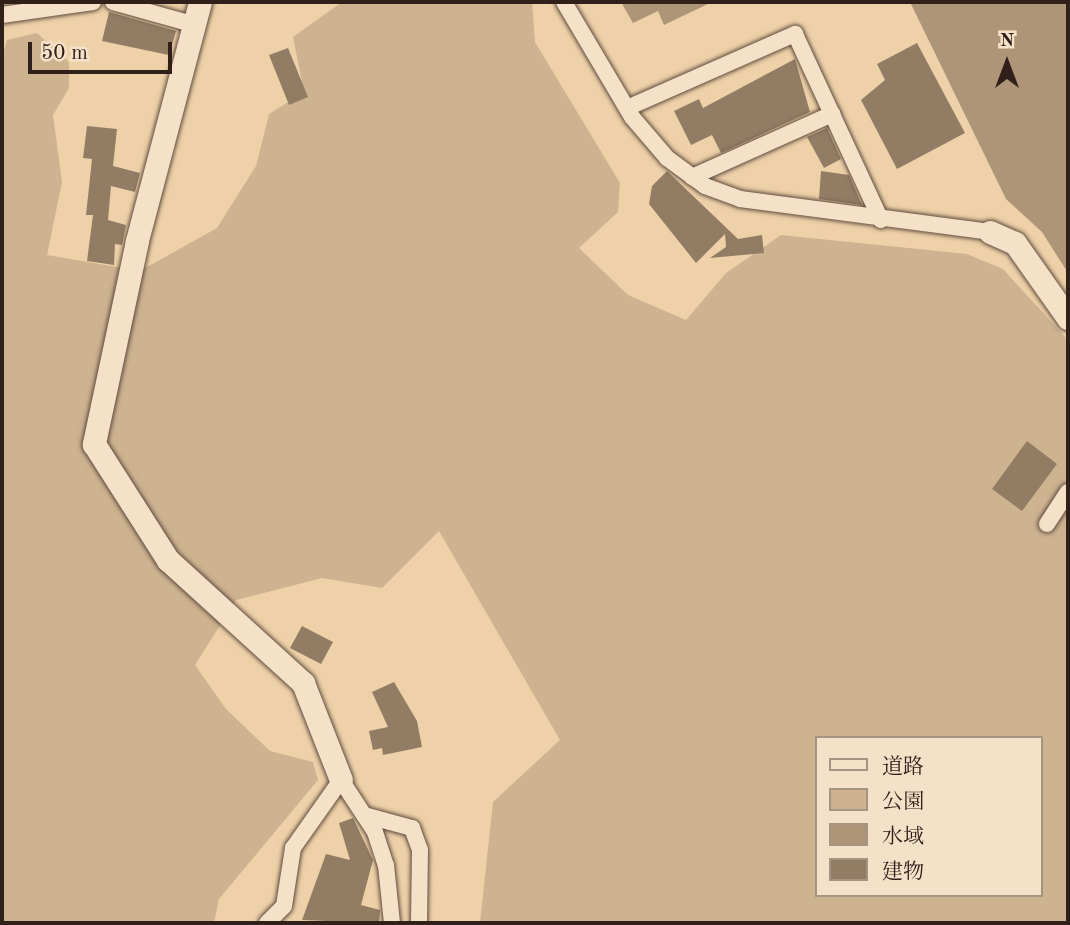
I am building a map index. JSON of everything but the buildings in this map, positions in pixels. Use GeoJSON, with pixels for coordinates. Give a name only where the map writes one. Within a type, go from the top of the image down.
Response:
{"type":"FeatureCollection","features":[{"type":"Feature","properties":{"kind":"street"},"geometry":{"type":"LineString","coordinates":[[2,15],[93,2]]}},
{"type":"Feature","properties":{"kind":"street"},"geometry":{"type":"LineString","coordinates":[[113,2],[192,24]]}},
{"type":"Feature","properties":{"kind":"street"},"geometry":{"type":"LineString","coordinates":[[200,2],[192,24],[96,412],[94,444],[168,560],[303,683],[341,780],[364,815],[386,865],[392,923]]}},
{"type":"Feature","properties":{"kind":"street"},"geometry":{"type":"LineString","coordinates":[[564,2],[627,108],[667,158],[692,177],[740,199],[881,220],[990,232],[1015,243],[1068,318]]}},
{"type":"Feature","properties":{"kind":"street"},"geometry":{"type":"LineString","coordinates":[[627,108],[795,34],[881,220]]}},
{"type":"Feature","properties":{"kind":"street"},"geometry":{"type":"LineString","coordinates":[[692,177],[832,114]]}},
{"type":"Feature","properties":{"kind":"street"},"geometry":{"type":"LineString","coordinates":[[1047,524],[1068,492]]}},
{"type":"Feature","properties":{"kind":"street"},"geometry":{"type":"LineString","coordinates":[[267,923],[284,906],[293,848],[341,780]]}},
{"type":"Feature","properties":{"kind":"street"},"geometry":{"type":"LineString","coordinates":[[364,815],[412,828],[420,850],[419,923]]}},
{"type":"Feature","properties":{"kind":"green space"},"geometry":{"type":"Polygon","coordinates":[[[342,2],[532,2],[535,42],[620,183],[618,212],[579,248],[628,295],[686,320],[726,273],[781,235],[967,254],[1003,269],[1068,340],[1068,923],[480,923],[493,802],[560,740],[439,531],[382,588],[322,578],[236,600],[195,665],[226,709],[270,751],[313,762],[318,780],[219,899],[214,923],[2,923],[2,57],[7,40],[37,33],[69,62],[69,88],[53,115],[62,182],[47,255],[140,271],[217,228],[256,166],[269,114],[304,92],[293,37],[342,2]]]}},
{"type":"Feature","properties":{"kind":"water"},"geometry":{"type":"Polygon","coordinates":[[[621,2],[712,2],[664,25],[658,11],[633,23],[621,2]]]}},
{"type":"Feature","properties":{"kind":"water"},"geometry":{"type":"Polygon","coordinates":[[[910,2],[1068,2],[1068,273],[1042,232],[1006,199],[910,2]]]}}]}
